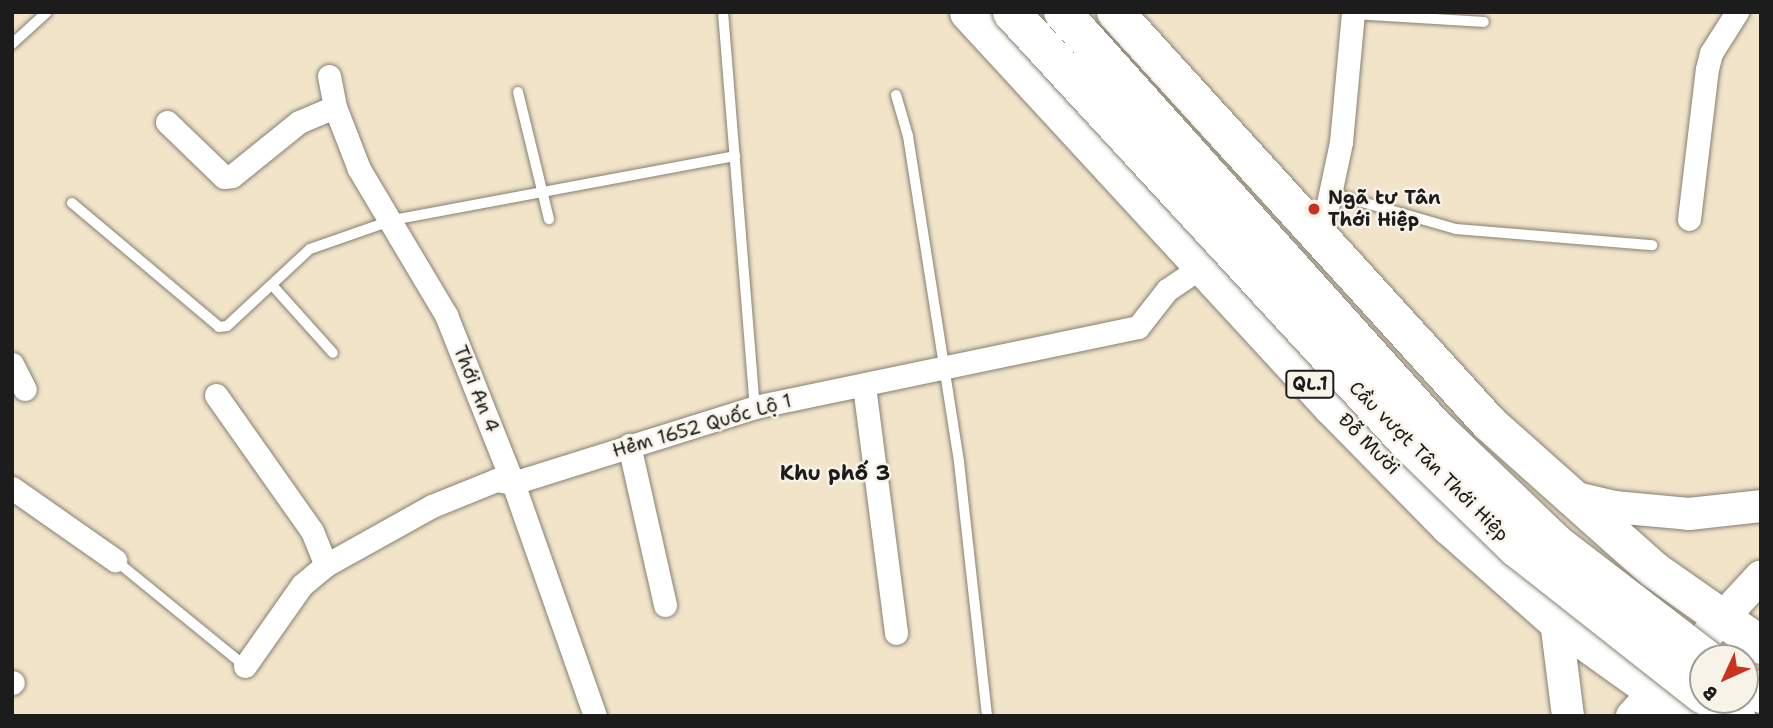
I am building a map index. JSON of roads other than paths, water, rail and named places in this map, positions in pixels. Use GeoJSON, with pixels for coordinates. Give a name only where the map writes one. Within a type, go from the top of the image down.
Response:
{"type":"FeatureCollection","features":[{"type":"Feature","properties":{"kind":"highway","name":"Đỗ Mười"},"geometry":{"type":"LineString","coordinates":[[968,12],[1201,267],[1449,526],[1570,631],[1643,704],[1689,716]]}},
{"type":"Feature","properties":{"kind":"highway","name":"Cầu vượt Tân Thới Hiệp"},"geometry":{"type":"LineString","coordinates":[[1012,12],[1408,443],[1516,548],[1689,684]]}},
{"type":"Feature","properties":{"kind":"highway","name":"Cầu vượt Tân Thới Hiệp"},"geometry":{"type":"LineString","coordinates":[[1062,12],[1432,424],[1556,543],[1689,645]]}},
{"type":"Feature","properties":{"kind":"highway"},"geometry":{"type":"LineString","coordinates":[[1115,12],[1320,241],[1489,423],[1565,495],[1647,564],[1761,645]]}},
{"type":"Feature","properties":{"kind":"highway"},"geometry":{"type":"LineString","coordinates":[[1570,631],[1647,564]]}},
{"type":"Feature","properties":{"kind":"main road"},"geometry":{"type":"LineString","coordinates":[[1565,495],[1614,507],[1689,514],[1761,506]]}},
{"type":"Feature","properties":{"kind":"main road"},"geometry":{"type":"LineString","coordinates":[[1643,704],[1761,576]]}},
{"type":"Feature","properties":{"kind":"main road"},"geometry":{"type":"LineString","coordinates":[[1568,716],[1570,631]]}},
{"type":"Feature","properties":{"kind":"street"},"geometry":{"type":"LineString","coordinates":[[1689,219],[1707,69],[1711,53],[1737,12]]}},
{"type":"Feature","properties":{"kind":"street"},"geometry":{"type":"LineString","coordinates":[[1320,241],[1341,142],[1353,13]]}},
{"type":"Feature","properties":{"kind":"street","name":"Thới An 4"},"geometry":{"type":"LineString","coordinates":[[330,76],[335,107],[359,169],[393,220],[446,315],[513,482],[595,716]]}},
{"type":"Feature","properties":{"kind":"street"},"geometry":{"type":"LineString","coordinates":[[167,122],[224,177],[232,176],[299,122],[335,107]]}},
{"type":"Feature","properties":{"kind":"street","name":"Hẻm 1652 Quốc Lộ 1"},"geometry":{"type":"LineString","coordinates":[[245,666],[302,585],[326,565],[432,506],[496,481],[513,482],[755,407],[943,370],[1138,327],[1167,290],[1201,267]]}},
{"type":"Feature","properties":{"kind":"street"},"geometry":{"type":"LineString","coordinates":[[12,364],[25,389]]}},
{"type":"Feature","properties":{"kind":"street"},"geometry":{"type":"LineString","coordinates":[[864,386],[896,633]]}},
{"type":"Feature","properties":{"kind":"street"},"geometry":{"type":"LineString","coordinates":[[216,395],[312,531],[326,565]]}},
{"type":"Feature","properties":{"kind":"street"},"geometry":{"type":"LineString","coordinates":[[629,445],[665,606]]}},
{"type":"Feature","properties":{"kind":"street"},"geometry":{"type":"LineString","coordinates":[[12,488],[115,560]]}},
{"type":"Feature","properties":{"kind":"lane"},"geometry":{"type":"LineString","coordinates":[[12,44],[47,12]]}},
{"type":"Feature","properties":{"kind":"lane"},"geometry":{"type":"LineString","coordinates":[[723,12],[755,407]]}},
{"type":"Feature","properties":{"kind":"lane"},"geometry":{"type":"LineString","coordinates":[[1353,13],[1484,22]]}},
{"type":"Feature","properties":{"kind":"lane"},"geometry":{"type":"LineString","coordinates":[[518,92],[549,219]]}},
{"type":"Feature","properties":{"kind":"lane"},"geometry":{"type":"LineString","coordinates":[[896,95],[908,136],[961,475],[987,716]]}},
{"type":"Feature","properties":{"kind":"lane"},"geometry":{"type":"LineString","coordinates":[[72,203],[219,327],[227,326],[310,249],[393,220],[735,156]]}},
{"type":"Feature","properties":{"kind":"lane"},"geometry":{"type":"LineString","coordinates":[[1331,193],[1456,229],[1652,245]]}},
{"type":"Feature","properties":{"kind":"lane"},"geometry":{"type":"LineString","coordinates":[[272,285],[333,353]]}},
{"type":"Feature","properties":{"kind":"lane"},"geometry":{"type":"LineString","coordinates":[[115,560],[245,666]]}},
{"type":"Feature","properties":{"kind":"place","name":"Ngã tư Tân Thới Hiệp"},"geometry":{"type":"Point","coordinates":[1314,209]}},
{"type":"Feature","properties":{"kind":"district","name":"Khu phố 3"},"geometry":{"type":"Point","coordinates":[835,473]}}]}
